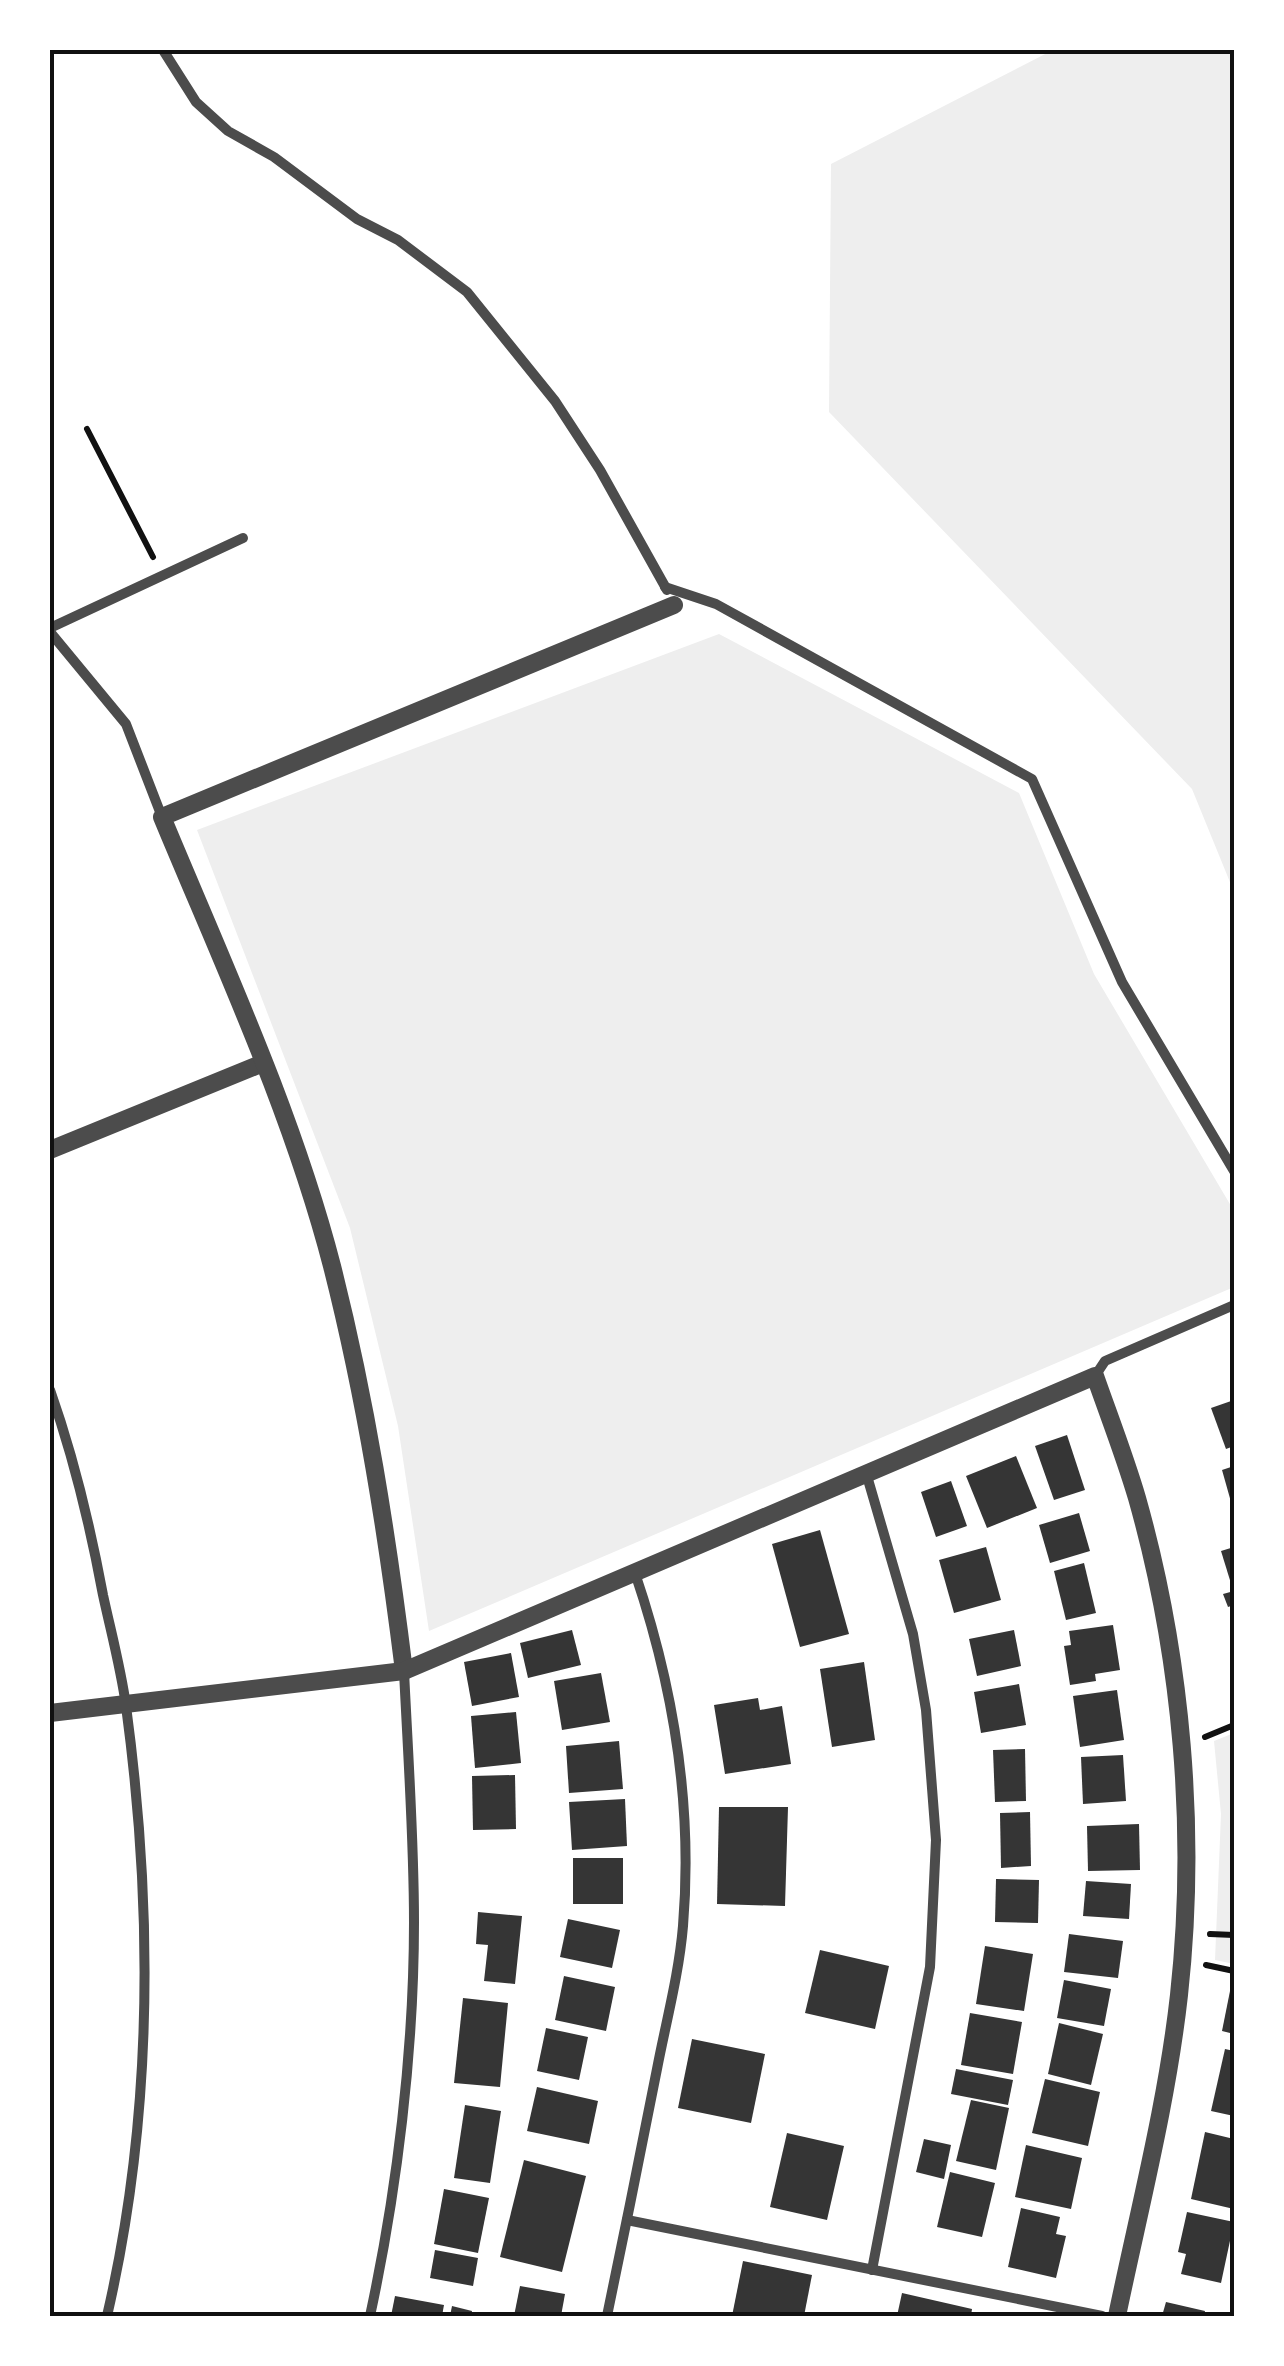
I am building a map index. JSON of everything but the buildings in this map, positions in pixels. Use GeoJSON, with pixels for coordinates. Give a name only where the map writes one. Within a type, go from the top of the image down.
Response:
{"type":"FeatureCollection","features":[{"type":"Feature","properties":{"kind":"street"},"geometry":{"type":"LineString","coordinates":[[162,50],[196,102],[228,132],[274,157],[356,220],[398,240],[467,292],[564,415],[600,470],[674,606],[162,817]]}},
{"type":"Feature","properties":{"kind":"street"},"geometry":{"type":"LineString","coordinates":[[244,538],[50,630],[126,724],[263,1063],[331,1264],[374,1449],[404,1671],[413,1856],[413,1986],[399,2130],[370,2316]]}},
{"type":"Feature","properties":{"kind":"street"},"geometry":{"type":"LineString","coordinates":[[665,587],[716,604],[1032,778],[1122,982],[1234,1171]]}},
{"type":"Feature","properties":{"kind":"street"},"geometry":{"type":"LineString","coordinates":[[50,1150],[263,1063]]}},
{"type":"Feature","properties":{"kind":"street"},"geometry":{"type":"LineString","coordinates":[[50,1713],[404,1671],[1095,1376],[1105,1362],[1234,1305]]}},
{"type":"Feature","properties":{"kind":"street"},"geometry":{"type":"LineString","coordinates":[[1095,1376],[1136,1496],[1170,1643],[1185,1812],[1185,1895],[1178,1996],[1169,2060],[1117,2316]]}},
{"type":"Feature","properties":{"kind":"street"},"geometry":{"type":"LineString","coordinates":[[50,1390],[90,1518],[126,1704],[140,1846],[144,1938],[138,2110],[128,2203],[108,2316]]}},
{"type":"Feature","properties":{"kind":"street"},"geometry":{"type":"LineString","coordinates":[[867,1476],[913,1634],[926,1710],[936,1840],[930,1967],[872,2270]]}},
{"type":"Feature","properties":{"kind":"street"},"geometry":{"type":"LineString","coordinates":[[607,2316],[674,1984],[686,1848],[675,1719],[656,1635],[635,1573]]}},
{"type":"Feature","properties":{"kind":"street"},"geometry":{"type":"LineString","coordinates":[[627,2220],[1102,2316]]}},
{"type":"Feature","properties":{"kind":"path"},"geometry":{"type":"LineString","coordinates":[[87,428],[163,576]]}},
{"type":"Feature","properties":{"kind":"path"},"geometry":{"type":"LineString","coordinates":[[1205,1934],[1234,1934]]}},
{"type":"Feature","properties":{"kind":"shaded area"},"geometry":{"type":"Polygon","coordinates":[[[1053,50],[1234,50],[1234,892],[1192,789],[829,412],[831,164],[1053,50]]]}},
{"type":"Feature","properties":{"kind":"shaded area"},"geometry":{"type":"Polygon","coordinates":[[[719,634],[1019,793],[1094,974],[1234,1211],[1234,1287],[429,1631],[398,1426],[350,1228],[197,830],[719,634]]]}},
{"type":"Feature","properties":{"kind":"shaded area"},"geometry":{"type":"Polygon","coordinates":[[[1234,1733],[1234,1964],[1215,1960],[1221,1814],[1214,1741],[1234,1733]]]}}]}
